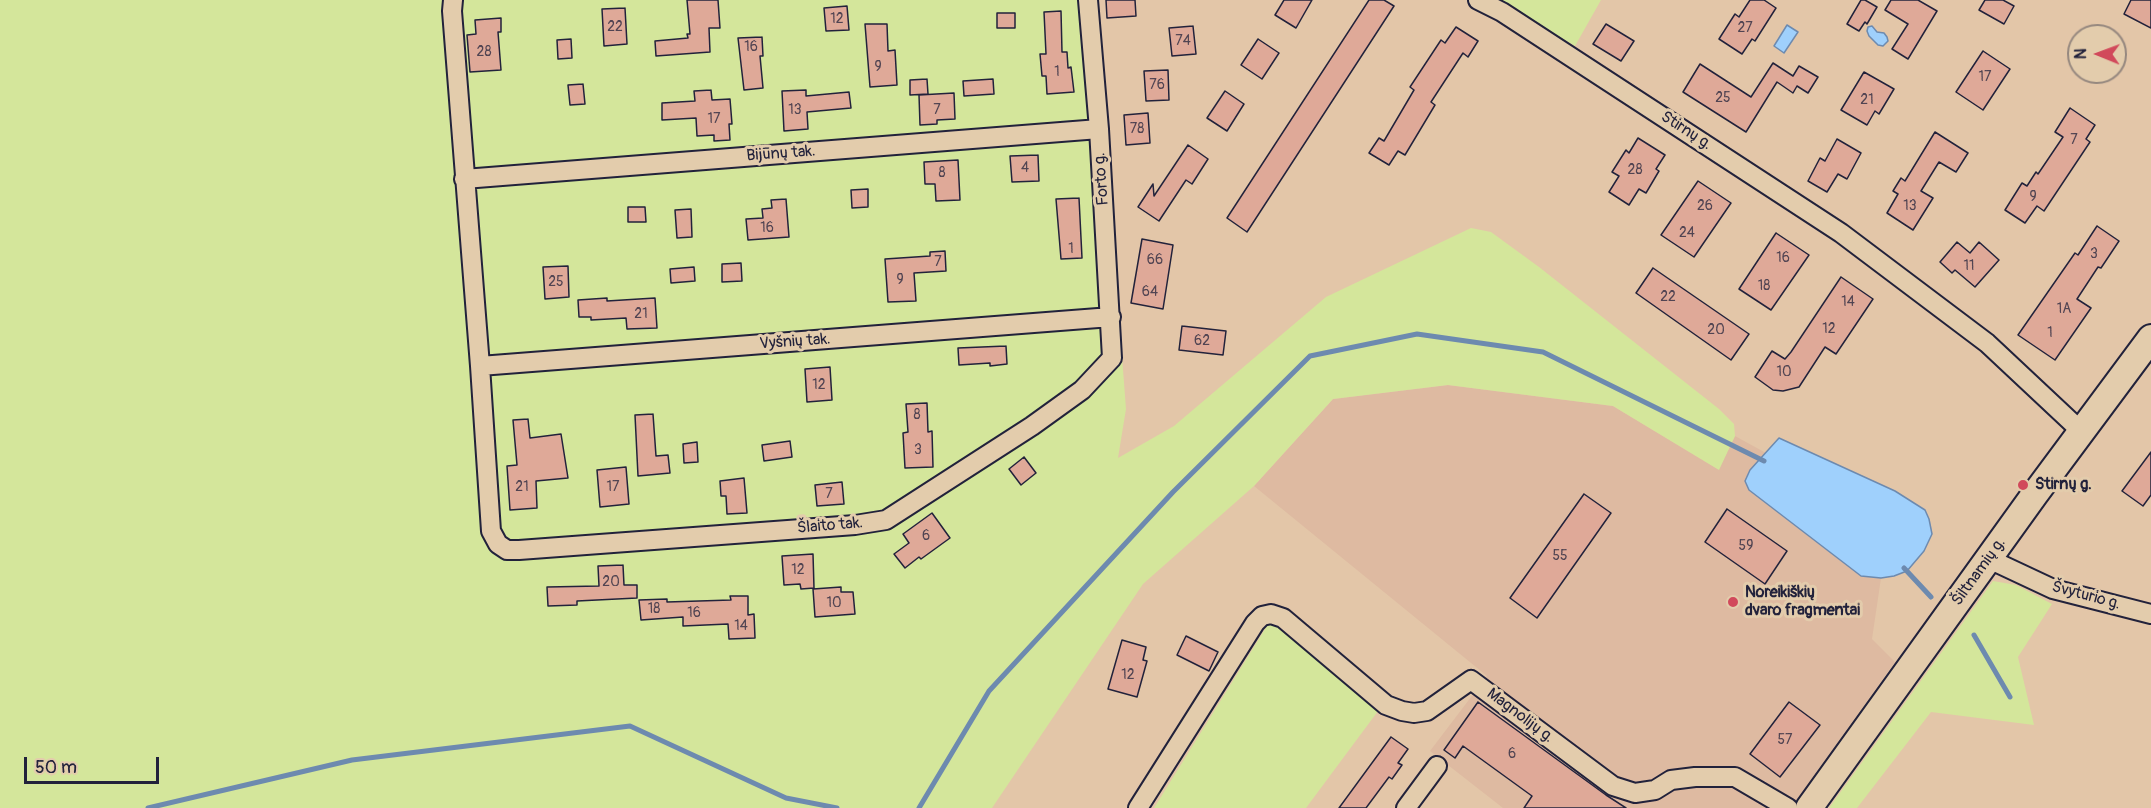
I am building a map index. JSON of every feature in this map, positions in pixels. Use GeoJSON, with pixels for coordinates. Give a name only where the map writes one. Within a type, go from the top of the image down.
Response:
{"type":"FeatureCollection","features":[{"type":"Feature","properties":{"kind":"main road","name":"Šiltnamių g."},"geometry":{"type":"LineString","coordinates":[[1809,808],[1837,766],[2151,338]]}},
{"type":"Feature","properties":{"kind":"street"},"geometry":{"type":"LineString","coordinates":[[453,0],[464,179],[480,366]]}},
{"type":"Feature","properties":{"kind":"street","name":"Forto g."},"geometry":{"type":"LineString","coordinates":[[1088,0],[1099,129],[1112,358]]}},
{"type":"Feature","properties":{"kind":"street","name":"Stirnų g."},"geometry":{"type":"LineString","coordinates":[[1478,0],[1502,12],[1841,233],[1987,343],[2082,432]]}},
{"type":"Feature","properties":{"kind":"street","name":"Bijūnų tak."},"geometry":{"type":"LineString","coordinates":[[464,179],[1099,129]]}},
{"type":"Feature","properties":{"kind":"street","name":"Vyšnių tak."},"geometry":{"type":"LineString","coordinates":[[480,366],[1110,317]]}},
{"type":"Feature","properties":{"kind":"street","name":"Šlaito tak."},"geometry":{"type":"LineString","coordinates":[[480,366],[491,531],[498,544],[507,550],[519,550],[855,525],[886,520],[1082,390],[1112,358]]}},
{"type":"Feature","properties":{"kind":"street","name":"Švyturio g."},"geometry":{"type":"LineString","coordinates":[[1989,559],[2053,589],[2151,614]]}},
{"type":"Feature","properties":{"kind":"street","name":"Magnolijų g."},"geometry":{"type":"LineString","coordinates":[[1138,808],[1255,623],[1262,616],[1271,614],[1283,618],[1386,705],[1414,713],[1427,711],[1471,680],[1613,786],[1635,793],[1655,790],[1671,780],[1695,777],[1736,777],[1788,808]]}},
{"type":"Feature","properties":{"kind":"street"},"geometry":{"type":"LineString","coordinates":[[1406,808],[1437,766]]}},
{"type":"Feature","properties":{"kind":"shaded area"},"geometry":{"type":"Polygon","coordinates":[[[1448,385],[1613,406],[1718,469],[1735,436],[1766,453],[1750,470],[1745,481],[1750,491],[1861,576],[1881,578],[1872,639],[1895,662],[1792,808],[1503,808],[1430,751],[1487,676],[1254,486],[1333,399],[1448,385]]]}},
{"type":"Feature","properties":{"kind":"green space"},"geometry":{"type":"Polygon","coordinates":[[[0,0],[1095,0],[1126,409],[1118,458],[1174,426],[1326,297],[1471,228],[1491,232],[1539,267],[1719,409],[1734,424],[1735,436],[1719,470],[1613,406],[1448,385],[1333,399],[1254,486],[1143,584],[992,808],[0,808],[0,0]]]}},
{"type":"Feature","properties":{"kind":"green space"},"geometry":{"type":"Polygon","coordinates":[[[1498,0],[1601,0],[1575,46],[1498,0]]]}},
{"type":"Feature","properties":{"kind":"green space"},"geometry":{"type":"Polygon","coordinates":[[[1993,581],[2016,585],[2052,604],[2018,657],[2034,725],[1931,712],[1857,808],[1829,808],[1993,581]]]}},
{"type":"Feature","properties":{"kind":"green space"},"geometry":{"type":"Polygon","coordinates":[[[1270,621],[1281,625],[1381,707],[1306,808],[1154,808],[1270,621]]]}},
{"type":"Feature","properties":{"kind":"water"},"geometry":{"type":"Polygon","coordinates":[[[1787,25],[1798,32],[1784,53],[1774,46],[1787,25]]]}},
{"type":"Feature","properties":{"kind":"water"},"geometry":{"type":"Polygon","coordinates":[[[1872,26],[1877,32],[1884,33],[1887,37],[1888,41],[1883,46],[1878,45],[1869,36],[1868,27],[1872,26]]]}},
{"type":"Feature","properties":{"kind":"water"},"geometry":{"type":"Polygon","coordinates":[[[1779,438],[1895,491],[1925,510],[1932,534],[1924,551],[1907,571],[1881,578],[1861,576],[1749,490],[1745,481],[1750,470],[1779,438]]]}},
{"type":"Feature","properties":{"kind":"building"},"geometry":{"type":"Polygon","coordinates":[[[687,0],[718,0],[720,28],[709,28],[710,52],[656,56],[655,41],[688,38],[687,34],[690,34],[687,0]]]}},
{"type":"Feature","properties":{"kind":"building"},"geometry":{"type":"Polygon","coordinates":[[[1106,0],[1135,0],[1136,16],[1107,18],[1106,0]]]}},
{"type":"Feature","properties":{"kind":"building"},"geometry":{"type":"Polygon","coordinates":[[[1284,0],[1312,0],[1296,28],[1275,15],[1284,0]]]}},
{"type":"Feature","properties":{"kind":"building"},"geometry":{"type":"Polygon","coordinates":[[[1369,0],[1384,0],[1394,6],[1247,232],[1227,218],[1369,0]]]}},
{"type":"Feature","properties":{"kind":"building"},"geometry":{"type":"Polygon","coordinates":[[[1750,0],[1764,0],[1776,8],[1755,41],[1752,39],[1742,54],[1719,39],[1735,14],[1739,17],[1750,0]]]}},
{"type":"Feature","properties":{"kind":"building"},"geometry":{"type":"Polygon","coordinates":[[[1861,0],[1877,7],[1867,24],[1865,22],[1859,31],[1847,24],[1861,0]]]}},
{"type":"Feature","properties":{"kind":"building"},"geometry":{"type":"Polygon","coordinates":[[[1891,0],[1918,0],[1937,11],[1908,59],[1892,49],[1908,24],[1885,10],[1891,0]]]}},
{"type":"Feature","properties":{"kind":"building"},"geometry":{"type":"Polygon","coordinates":[[[1985,0],[2003,0],[2014,6],[2004,24],[1979,10],[1985,0]]]}},
{"type":"Feature","properties":{"kind":"building"},"geometry":{"type":"Polygon","coordinates":[[[2131,0],[2151,0],[2151,28],[2124,14],[2131,0]]]}},
{"type":"Feature","properties":{"kind":"building"},"geometry":{"type":"Polygon","coordinates":[[[847,6],[849,30],[826,31],[824,8],[847,6]]]}},
{"type":"Feature","properties":{"kind":"building"},"geometry":{"type":"Polygon","coordinates":[[[625,8],[627,44],[604,46],[602,9],[625,8]]]}},
{"type":"Feature","properties":{"kind":"building"},"geometry":{"type":"Polygon","coordinates":[[[1061,11],[1062,52],[1067,52],[1074,92],[1047,94],[1046,76],[1042,76],[1040,54],[1046,54],[1044,12],[1061,11]]]}},
{"type":"Feature","properties":{"kind":"building"},"geometry":{"type":"Polygon","coordinates":[[[997,13],[1015,13],[1015,28],[997,28],[997,13]]]}},
{"type":"Feature","properties":{"kind":"building"},"geometry":{"type":"Polygon","coordinates":[[[501,18],[501,32],[498,32],[501,70],[470,72],[467,35],[476,34],[475,20],[501,18]]]}},
{"type":"Feature","properties":{"kind":"building"},"geometry":{"type":"Polygon","coordinates":[[[865,24],[887,24],[888,51],[895,50],[897,85],[870,87],[865,24]]]}},
{"type":"Feature","properties":{"kind":"building"},"geometry":{"type":"Polygon","coordinates":[[[1606,24],[1634,41],[1621,61],[1593,44],[1606,24]]]}},
{"type":"Feature","properties":{"kind":"building"},"geometry":{"type":"Polygon","coordinates":[[[1193,26],[1196,54],[1172,56],[1169,28],[1193,26]]]}},
{"type":"Feature","properties":{"kind":"building"},"geometry":{"type":"Polygon","coordinates":[[[1456,27],[1478,41],[1468,57],[1463,53],[1431,102],[1435,105],[1405,155],[1398,151],[1389,165],[1369,153],[1379,138],[1384,141],[1414,90],[1410,87],[1441,40],[1445,43],[1456,27]]]}},
{"type":"Feature","properties":{"kind":"building"},"geometry":{"type":"Polygon","coordinates":[[[762,37],[763,56],[760,56],[763,88],[744,90],[738,38],[762,37]]]}},
{"type":"Feature","properties":{"kind":"building"},"geometry":{"type":"Polygon","coordinates":[[[571,39],[572,58],[558,59],[557,40],[571,39]]]}},
{"type":"Feature","properties":{"kind":"building"},"geometry":{"type":"Polygon","coordinates":[[[1258,39],[1279,53],[1262,79],[1241,65],[1258,39]]]}},
{"type":"Feature","properties":{"kind":"building"},"geometry":{"type":"Polygon","coordinates":[[[1983,51],[2010,69],[1983,110],[1956,92],[1983,51]]]}},
{"type":"Feature","properties":{"kind":"building"},"geometry":{"type":"Polygon","coordinates":[[[1773,63],[1793,76],[1799,66],[1818,77],[1808,93],[1797,86],[1793,93],[1777,82],[1746,132],[1683,92],[1700,64],[1751,97],[1773,63]]]}},
{"type":"Feature","properties":{"kind":"building"},"geometry":{"type":"Polygon","coordinates":[[[1168,70],[1169,100],[1146,101],[1144,71],[1168,70]]]}},
{"type":"Feature","properties":{"kind":"building"},"geometry":{"type":"Polygon","coordinates":[[[1864,72],[1894,89],[1879,114],[1875,111],[1867,125],[1841,110],[1864,72]]]}},
{"type":"Feature","properties":{"kind":"building"},"geometry":{"type":"Polygon","coordinates":[[[927,79],[928,94],[910,95],[910,80],[927,79]]]}},
{"type":"Feature","properties":{"kind":"building"},"geometry":{"type":"Polygon","coordinates":[[[993,79],[994,94],[964,96],[963,81],[993,79]]]}},
{"type":"Feature","properties":{"kind":"building"},"geometry":{"type":"Polygon","coordinates":[[[583,84],[585,104],[570,105],[568,85],[583,84]]]}},
{"type":"Feature","properties":{"kind":"building"},"geometry":{"type":"Polygon","coordinates":[[[711,90],[712,100],[730,99],[732,124],[729,124],[730,140],[714,141],[714,135],[697,136],[696,118],[662,120],[662,103],[695,101],[694,91],[711,90]]]}},
{"type":"Feature","properties":{"kind":"building"},"geometry":{"type":"Polygon","coordinates":[[[806,90],[806,96],[849,92],[851,108],[807,112],[808,129],[784,131],[782,91],[806,90]]]}},
{"type":"Feature","properties":{"kind":"building"},"geometry":{"type":"Polygon","coordinates":[[[1225,91],[1244,104],[1227,131],[1207,118],[1225,91]]]}},
{"type":"Feature","properties":{"kind":"building"},"geometry":{"type":"Polygon","coordinates":[[[954,93],[955,119],[937,120],[937,124],[920,125],[919,95],[954,93]]]}},
{"type":"Feature","properties":{"kind":"building"},"geometry":{"type":"Polygon","coordinates":[[[2070,108],[2095,125],[2086,139],[2090,142],[2044,211],[2037,206],[2025,223],[2005,210],[2022,183],[2027,186],[2036,172],[2038,174],[2063,137],[2055,132],[2070,108]]]}},
{"type":"Feature","properties":{"kind":"building"},"geometry":{"type":"Polygon","coordinates":[[[1148,113],[1150,143],[1126,145],[1124,115],[1148,113]]]}},
{"type":"Feature","properties":{"kind":"building"},"geometry":{"type":"Polygon","coordinates":[[[1935,132],[1968,153],[1956,172],[1939,162],[1921,191],[1933,198],[1913,230],[1887,213],[1898,194],[1893,191],[1901,178],[1905,181],[1935,132]]]}},
{"type":"Feature","properties":{"kind":"building"},"geometry":{"type":"Polygon","coordinates":[[[1638,138],[1665,155],[1646,193],[1639,189],[1629,205],[1609,192],[1619,176],[1612,172],[1626,150],[1629,153],[1638,138]]]}},
{"type":"Feature","properties":{"kind":"building"},"geometry":{"type":"Polygon","coordinates":[[[1837,139],[1861,153],[1847,179],[1838,174],[1827,192],[1808,181],[1820,158],[1825,161],[1837,139]]]}},
{"type":"Feature","properties":{"kind":"building"},"geometry":{"type":"Polygon","coordinates":[[[1188,145],[1208,159],[1192,184],[1186,180],[1159,221],[1138,207],[1153,184],[1154,196],[1188,145]]]}},
{"type":"Feature","properties":{"kind":"building"},"geometry":{"type":"Polygon","coordinates":[[[1038,155],[1039,181],[1012,182],[1010,156],[1038,155]]]}},
{"type":"Feature","properties":{"kind":"building"},"geometry":{"type":"Polygon","coordinates":[[[958,160],[960,200],[936,201],[935,184],[925,184],[924,162],[958,160]]]}},
{"type":"Feature","properties":{"kind":"building"},"geometry":{"type":"Polygon","coordinates":[[[1698,181],[1731,203],[1694,257],[1661,235],[1698,181]]]}},
{"type":"Feature","properties":{"kind":"building"},"geometry":{"type":"Polygon","coordinates":[[[868,189],[868,207],[852,208],[851,190],[868,189]]]}},
{"type":"Feature","properties":{"kind":"building"},"geometry":{"type":"Polygon","coordinates":[[[1079,198],[1082,258],[1061,259],[1056,199],[1079,198]]]}},
{"type":"Feature","properties":{"kind":"building"},"geometry":{"type":"Polygon","coordinates":[[[786,199],[789,237],[748,240],[746,219],[763,218],[762,209],[772,208],[771,200],[786,199]]]}},
{"type":"Feature","properties":{"kind":"building"},"geometry":{"type":"Polygon","coordinates":[[[628,207],[645,207],[646,222],[628,222],[628,207]]]}},
{"type":"Feature","properties":{"kind":"building"},"geometry":{"type":"Polygon","coordinates":[[[691,209],[692,237],[677,238],[675,210],[691,209]]]}},
{"type":"Feature","properties":{"kind":"building"},"geometry":{"type":"Polygon","coordinates":[[[2097,226],[2119,241],[2077,299],[2091,308],[2055,360],[2018,335],[2075,253],[2078,255],[2097,226]]]}},
{"type":"Feature","properties":{"kind":"building"},"geometry":{"type":"Polygon","coordinates":[[[1776,233],[1809,255],[1771,310],[1739,289],[1776,233]]]}},
{"type":"Feature","properties":{"kind":"building"},"geometry":{"type":"Polygon","coordinates":[[[1142,239],[1173,245],[1163,309],[1131,303],[1142,239]]]}},
{"type":"Feature","properties":{"kind":"building"},"geometry":{"type":"Polygon","coordinates":[[[1957,242],[1970,253],[1979,242],[1999,260],[1975,287],[1955,270],[1952,273],[1940,262],[1957,242]]]}},
{"type":"Feature","properties":{"kind":"building"},"geometry":{"type":"Polygon","coordinates":[[[945,251],[946,271],[914,273],[916,301],[888,302],[885,259],[930,256],[930,252],[945,251]]]}},
{"type":"Feature","properties":{"kind":"building"},"geometry":{"type":"Polygon","coordinates":[[[741,263],[742,281],[722,282],[722,264],[741,263]]]}},
{"type":"Feature","properties":{"kind":"building"},"geometry":{"type":"Polygon","coordinates":[[[568,266],[569,297],[545,299],[543,267],[568,266]]]}},
{"type":"Feature","properties":{"kind":"building"},"geometry":{"type":"Polygon","coordinates":[[[694,267],[695,281],[671,283],[670,269],[694,267]]]}},
{"type":"Feature","properties":{"kind":"building"},"geometry":{"type":"Polygon","coordinates":[[[1653,268],[1749,334],[1731,360],[1636,293],[1653,268]]]}},
{"type":"Feature","properties":{"kind":"building"},"geometry":{"type":"Polygon","coordinates":[[[1841,277],[1873,299],[1836,354],[1825,347],[1799,387],[1783,391],[1773,390],[1755,377],[1772,351],[1785,359],[1841,277]]]}},
{"type":"Feature","properties":{"kind":"building"},"geometry":{"type":"Polygon","coordinates":[[[607,298],[607,301],[655,298],[657,328],[627,329],[626,318],[591,320],[591,317],[579,317],[578,300],[607,298]]]}},
{"type":"Feature","properties":{"kind":"building"},"geometry":{"type":"Polygon","coordinates":[[[1182,326],[1226,331],[1223,355],[1179,350],[1182,326]]]}},
{"type":"Feature","properties":{"kind":"building"},"geometry":{"type":"Polygon","coordinates":[[[1006,346],[1007,364],[959,365],[958,348],[1006,346]]]}},
{"type":"Feature","properties":{"kind":"building"},"geometry":{"type":"Polygon","coordinates":[[[830,367],[832,400],[807,402],[805,369],[830,367]]]}},
{"type":"Feature","properties":{"kind":"building"},"geometry":{"type":"Polygon","coordinates":[[[927,403],[928,432],[932,431],[933,467],[905,468],[903,433],[908,432],[906,404],[927,403]]]}},
{"type":"Feature","properties":{"kind":"building"},"geometry":{"type":"Polygon","coordinates":[[[653,414],[656,456],[668,455],[670,473],[638,476],[635,415],[653,414]]]}},
{"type":"Feature","properties":{"kind":"building"},"geometry":{"type":"Polygon","coordinates":[[[528,419],[530,438],[561,434],[568,478],[536,481],[537,508],[510,510],[507,466],[517,465],[513,420],[528,419]]]}},
{"type":"Feature","properties":{"kind":"building"},"geometry":{"type":"Polygon","coordinates":[[[790,441],[792,457],[764,461],[762,445],[790,441]]]}},
{"type":"Feature","properties":{"kind":"building"},"geometry":{"type":"Polygon","coordinates":[[[697,442],[698,462],[684,463],[683,444],[697,442]]]}},
{"type":"Feature","properties":{"kind":"building"},"geometry":{"type":"Polygon","coordinates":[[[2151,452],[2151,495],[2143,506],[2122,491],[2151,452]]]}},
{"type":"Feature","properties":{"kind":"building"},"geometry":{"type":"Polygon","coordinates":[[[1024,457],[1036,473],[1021,485],[1009,469],[1024,457]]]}},
{"type":"Feature","properties":{"kind":"building"},"geometry":{"type":"Polygon","coordinates":[[[626,467],[629,504],[600,507],[597,470],[626,467]]]}},
{"type":"Feature","properties":{"kind":"building"},"geometry":{"type":"Polygon","coordinates":[[[744,478],[747,513],[727,514],[726,496],[721,496],[720,481],[744,478]]]}},
{"type":"Feature","properties":{"kind":"building"},"geometry":{"type":"Polygon","coordinates":[[[842,482],[844,504],[817,506],[815,485],[842,482]]]}},
{"type":"Feature","properties":{"kind":"building"},"geometry":{"type":"Polygon","coordinates":[[[1584,494],[1611,513],[1537,618],[1510,598],[1584,494]]]}},
{"type":"Feature","properties":{"kind":"building"},"geometry":{"type":"Polygon","coordinates":[[[1727,509],[1787,551],[1765,584],[1705,542],[1727,509]]]}},
{"type":"Feature","properties":{"kind":"building"},"geometry":{"type":"Polygon","coordinates":[[[932,513],[950,538],[905,568],[894,554],[909,543],[903,534],[932,513]]]}},
{"type":"Feature","properties":{"kind":"building"},"geometry":{"type":"Polygon","coordinates":[[[813,554],[814,588],[801,589],[800,584],[784,585],[782,556],[813,554]]]}},
{"type":"Feature","properties":{"kind":"building"},"geometry":{"type":"Polygon","coordinates":[[[623,565],[624,585],[637,585],[637,598],[577,601],[577,605],[548,606],[547,587],[599,586],[598,566],[623,565]]]}},
{"type":"Feature","properties":{"kind":"building"},"geometry":{"type":"Polygon","coordinates":[[[841,587],[841,592],[853,592],[855,614],[815,617],[813,589],[841,587]]]}},
{"type":"Feature","properties":{"kind":"building"},"geometry":{"type":"Polygon","coordinates":[[[730,596],[748,596],[748,615],[754,614],[755,638],[729,639],[728,624],[683,626],[683,617],[641,620],[639,600],[667,599],[667,602],[731,600],[730,596]]]}},
{"type":"Feature","properties":{"kind":"building"},"geometry":{"type":"Polygon","coordinates":[[[1186,636],[1218,652],[1209,671],[1177,655],[1186,636]]]}},
{"type":"Feature","properties":{"kind":"building"},"geometry":{"type":"Polygon","coordinates":[[[1122,640],[1146,647],[1143,660],[1147,661],[1137,697],[1108,689],[1122,640]]]}},
{"type":"Feature","properties":{"kind":"building"},"geometry":{"type":"Polygon","coordinates":[[[1478,702],[1626,808],[1524,808],[1532,796],[1463,746],[1455,758],[1444,750],[1478,702]]]}},
{"type":"Feature","properties":{"kind":"building"},"geometry":{"type":"Polygon","coordinates":[[[1789,702],[1820,725],[1780,777],[1750,754],[1789,702]]]}},
{"type":"Feature","properties":{"kind":"building"},"geometry":{"type":"Polygon","coordinates":[[[1391,737],[1408,749],[1398,763],[1402,765],[1392,779],[1389,777],[1366,808],[1339,808],[1391,737]]]}},
{"type":"Feature","properties":{"kind":"waterway"},"geometry":{"type":"LineString","coordinates":[[919,808],[989,691],[1173,492],[1310,356],[1417,334],[1543,352],[1764,461]]}},
{"type":"Feature","properties":{"kind":"waterway"},"geometry":{"type":"LineString","coordinates":[[1904,568],[1931,597]]}},
{"type":"Feature","properties":{"kind":"waterway"},"geometry":{"type":"LineString","coordinates":[[1974,635],[2010,697]]}},
{"type":"Feature","properties":{"kind":"waterway"},"geometry":{"type":"LineString","coordinates":[[148,808],[352,760],[630,726],[786,798],[837,808]]}},
{"type":"Feature","properties":{"kind":"place","name":"Stirnų g."},"geometry":{"type":"Point","coordinates":[2023,485]}},
{"type":"Feature","properties":{"kind":"place","name":"Noreikiškių dvaro fragmentai"},"geometry":{"type":"Point","coordinates":[1733,602]}}]}
